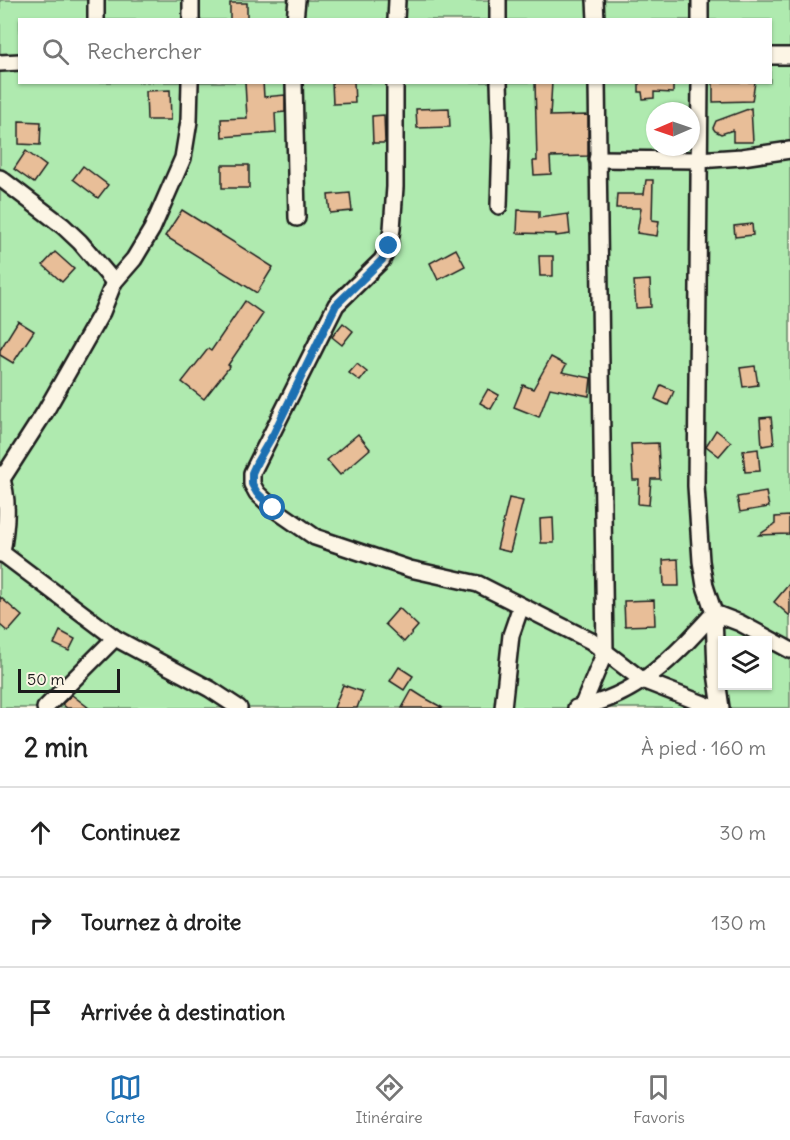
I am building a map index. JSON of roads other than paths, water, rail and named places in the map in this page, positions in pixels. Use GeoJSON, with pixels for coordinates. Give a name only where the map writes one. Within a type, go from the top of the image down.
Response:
{"type":"FeatureCollection","features":[{"type":"Feature","properties":{"kind":"street"},"geometry":{"type":"LineString","coordinates":[[96,0],[96,18]]}},
{"type":"Feature","properties":{"kind":"street"},"geometry":{"type":"LineString","coordinates":[[191,0],[191,18]]}},
{"type":"Feature","properties":{"kind":"street"},"geometry":{"type":"LineString","coordinates":[[296,18],[297,0]]}},
{"type":"Feature","properties":{"kind":"street"},"geometry":{"type":"LineString","coordinates":[[396,18],[397,0]]}},
{"type":"Feature","properties":{"kind":"street"},"geometry":{"type":"LineString","coordinates":[[498,0],[498,18]]}},
{"type":"Feature","properties":{"kind":"street"},"geometry":{"type":"LineString","coordinates":[[595,0],[596,18]]}},
{"type":"Feature","properties":{"kind":"street"},"geometry":{"type":"LineString","coordinates":[[700,0],[700,18]]}},
{"type":"Feature","properties":{"kind":"street"},"geometry":{"type":"LineString","coordinates":[[772,56],[790,56]]}},
{"type":"Feature","properties":{"kind":"street"},"geometry":{"type":"LineString","coordinates":[[0,63],[18,62]]}},
{"type":"Feature","properties":{"kind":"street"},"geometry":{"type":"LineString","coordinates":[[190,84],[189,121],[183,158],[152,229],[134,259],[114,282],[102,312],[45,412],[1,476],[6,499],[6,525],[1,554],[115,638],[210,689],[239,708]]}},
{"type":"Feature","properties":{"kind":"street"},"geometry":{"type":"LineString","coordinates":[[294,84],[297,218]]}},
{"type":"Feature","properties":{"kind":"street"},"geometry":{"type":"LineString","coordinates":[[395,84],[395,187],[393,229],[389,246],[382,260],[336,305],[274,433],[257,462],[252,473],[252,484],[257,493],[273,508],[315,537],[410,568],[478,584],[573,631],[642,680],[714,708]]}},
{"type":"Feature","properties":{"kind":"street"},"geometry":{"type":"LineString","coordinates":[[499,84],[501,141],[499,206]]}},
{"type":"Feature","properties":{"kind":"street"},"geometry":{"type":"LineString","coordinates":[[579,707],[605,652],[597,84]]}},
{"type":"Feature","properties":{"kind":"street"},"geometry":{"type":"LineString","coordinates":[[700,84],[696,486],[702,569],[714,613],[715,664],[721,708]]}},
{"type":"Feature","properties":{"kind":"street"},"geometry":{"type":"LineString","coordinates":[[597,159],[698,160],[790,150]]}},
{"type":"Feature","properties":{"kind":"street"},"geometry":{"type":"LineString","coordinates":[[0,178],[63,226],[114,282]]}},
{"type":"Feature","properties":{"kind":"street"},"geometry":{"type":"LineString","coordinates":[[503,708],[511,635],[521,606]]}},
{"type":"Feature","properties":{"kind":"street"},"geometry":{"type":"LineString","coordinates":[[714,613],[740,623],[790,650]]}},
{"type":"Feature","properties":{"kind":"street"},"geometry":{"type":"LineString","coordinates":[[579,707],[600,703],[661,668],[714,613]]}},
{"type":"Feature","properties":{"kind":"street"},"geometry":{"type":"LineString","coordinates":[[45,708],[115,638]]}},
{"type":"Feature","properties":{"kind":"street"},"geometry":{"type":"LineString","coordinates":[[210,689],[214,708]]}}]}
